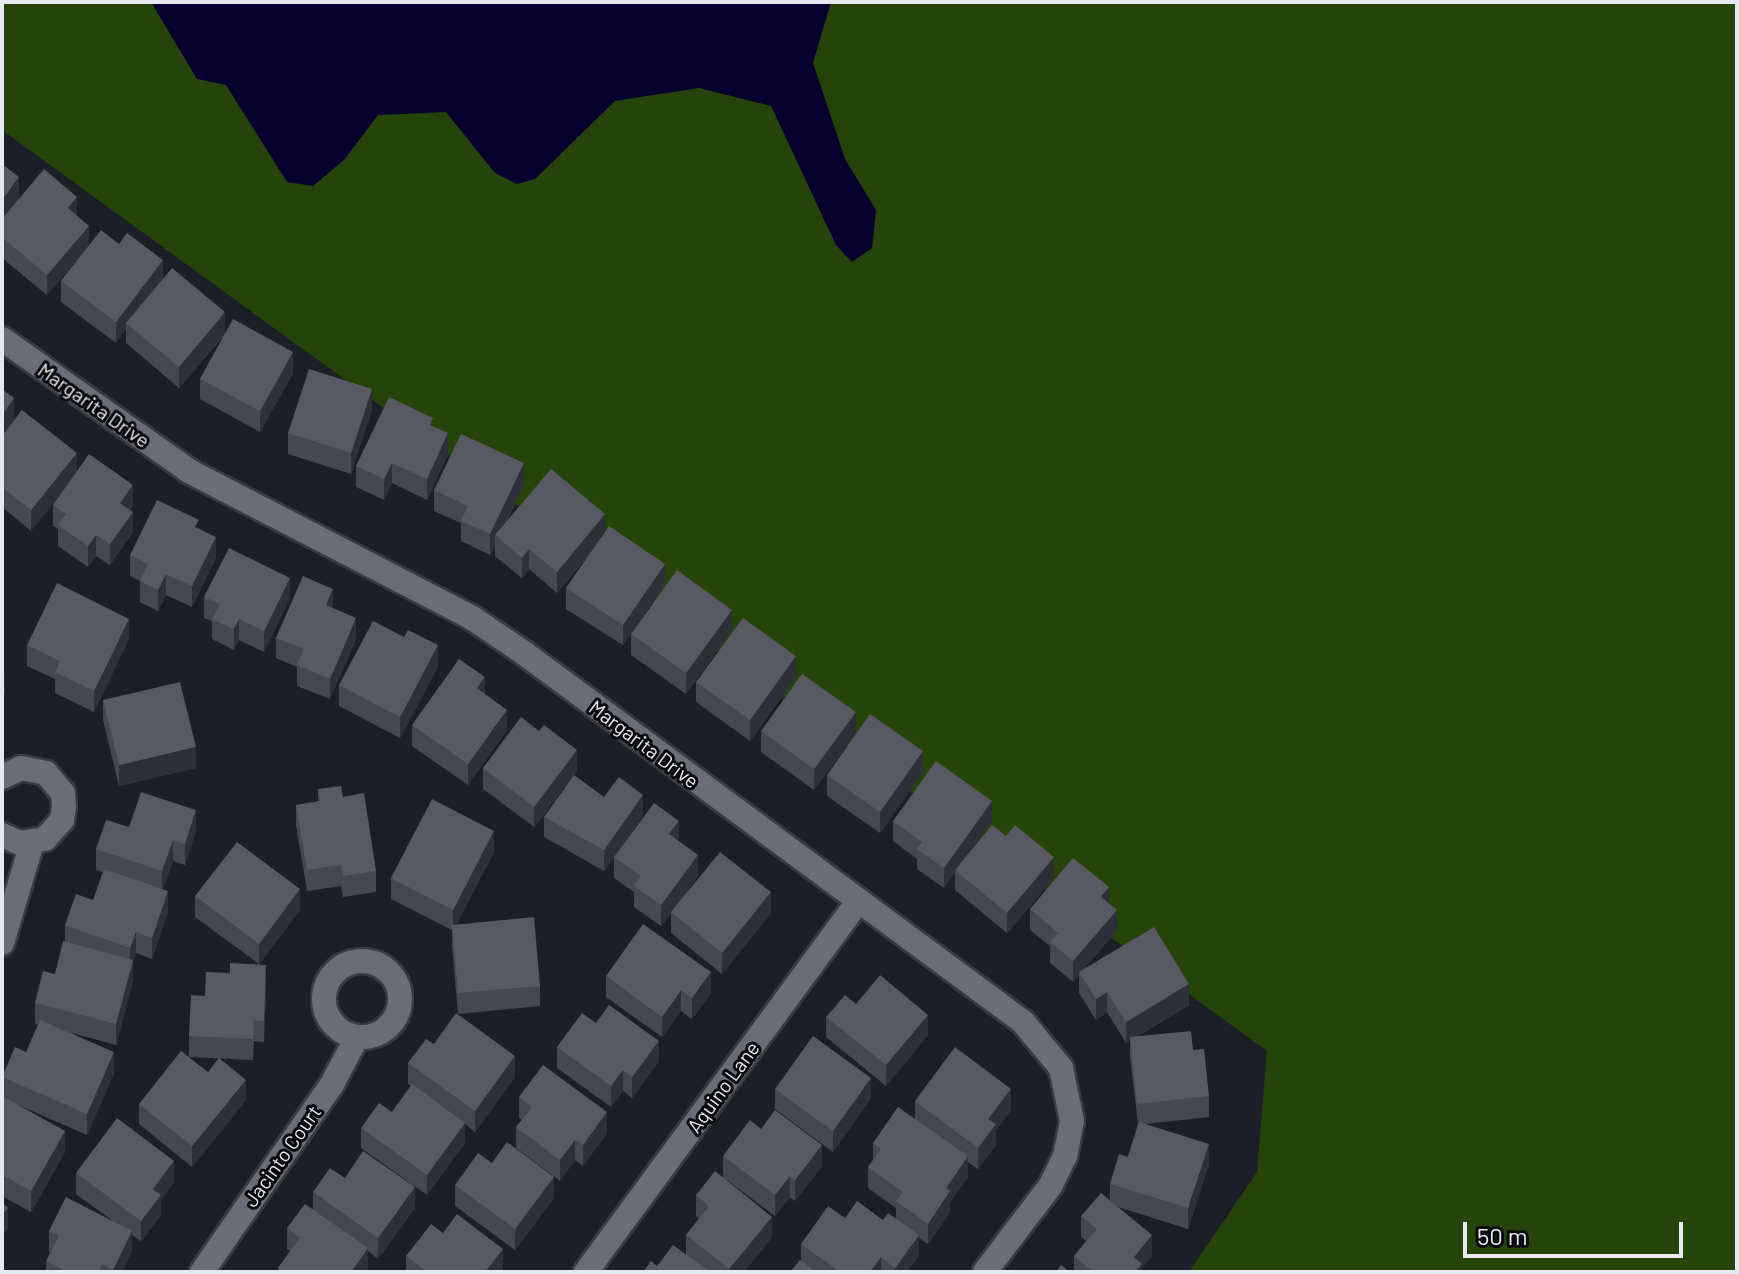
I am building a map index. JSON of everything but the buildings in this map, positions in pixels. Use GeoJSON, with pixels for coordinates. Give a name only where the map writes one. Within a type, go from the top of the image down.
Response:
{"type":"FeatureCollection","features":[{"type":"Feature","properties":{"kind":"street","name":"Margarita Drive"},"geometry":{"type":"LineString","coordinates":[[2,339],[189,471],[472,618],[1023,1022],[1061,1068],[1072,1121],[1065,1156],[1051,1185],[985,1272]]}},
{"type":"Feature","properties":{"kind":"street"},"geometry":{"type":"LineString","coordinates":[[2,777],[34,768],[46,773],[63,793],[64,807],[55,831],[32,843],[2,835]]}},
{"type":"Feature","properties":{"kind":"street"},"geometry":{"type":"LineString","coordinates":[[2,943],[32,843]]}},
{"type":"Feature","properties":{"kind":"street","name":"Aquino Lane"},"geometry":{"type":"LineString","coordinates":[[586,1272],[859,901]]}},
{"type":"Feature","properties":{"kind":"street","name":"Jacinto Court"},"geometry":{"type":"LineString","coordinates":[[202,1272],[331,1086],[357,1037]]}},
{"type":"Feature","properties":{"kind":"green space"},"geometry":{"type":"Polygon","coordinates":[[[2,2],[1737,2],[1737,1272],[1189,1272],[1257,1172],[1267,1051],[2,130],[2,2]]]}},
{"type":"Feature","properties":{"kind":"shaded area"},"geometry":{"type":"Polygon","coordinates":[[[151,2],[831,2],[813,63],[845,159],[876,210],[872,248],[852,262],[836,245],[771,106],[699,88],[615,101],[535,179],[517,184],[495,173],[446,112],[378,115],[344,160],[313,186],[287,182],[226,85],[197,79],[151,2]]]}}]}
